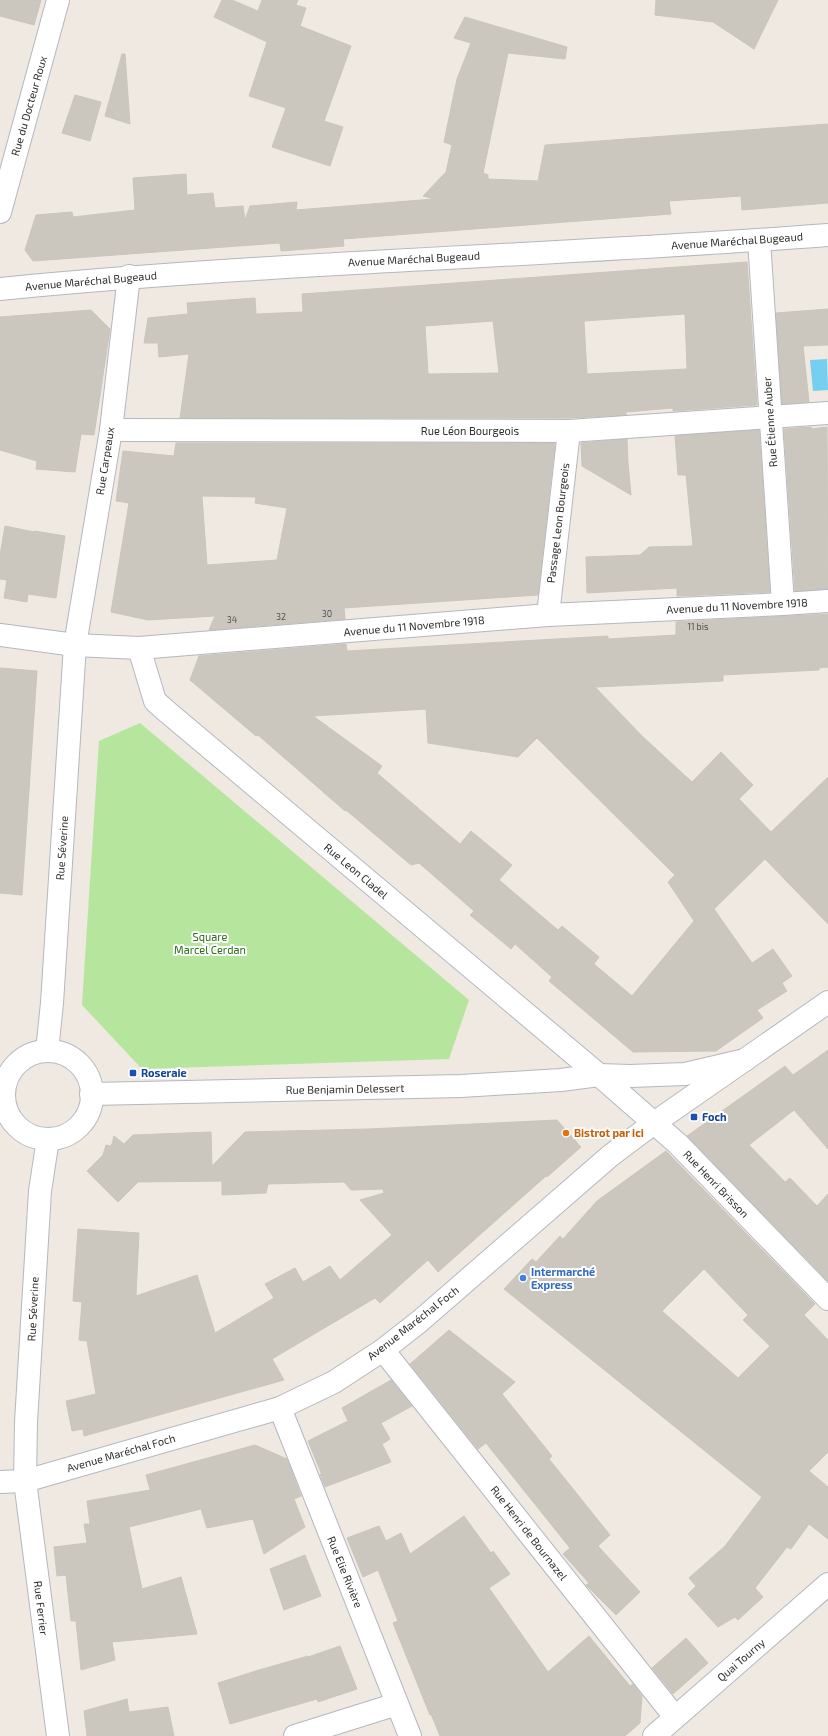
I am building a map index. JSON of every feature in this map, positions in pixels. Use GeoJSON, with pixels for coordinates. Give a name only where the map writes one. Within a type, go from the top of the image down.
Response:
{"type":"FeatureCollection","features":[{"type":"Feature","properties":{"kind":"street","name":"Rue du Docteur Roux"},"geometry":{"type":"LineString","coordinates":[[2,198],[58,0]]}},
{"type":"Feature","properties":{"kind":"street","name":"Avenue Maréchal Bugeaud"},"geometry":{"type":"LineString","coordinates":[[0,289],[129,276],[677,246],[828,234]]}},
{"type":"Feature","properties":{"kind":"street","name":"Rue Étienne Auber"},"geometry":{"type":"LineString","coordinates":[[759,240],[782,604]]}},
{"type":"Feature","properties":{"kind":"street","name":"Rue Carpeaux"},"geometry":{"type":"LineString","coordinates":[[75,645],[111,430],[129,276]]}},
{"type":"Feature","properties":{"kind":"street","name":"Rue Léon Bourgeois"},"geometry":{"type":"LineString","coordinates":[[111,430],[569,431],[828,413]]}},
{"type":"Feature","properties":{"kind":"street","name":"Passage Leon Bourgeois"},"geometry":{"type":"LineString","coordinates":[[548,615],[569,431]]}},
{"type":"Feature","properties":{"kind":"street","name":"Avenue du 11 Novembre 1918"},"geometry":{"type":"LineString","coordinates":[[0,635],[75,645],[139,648],[548,615],[828,601]]}},
{"type":"Feature","properties":{"kind":"street","name":"Rue Séverine"},"geometry":{"type":"LineString","coordinates":[[47,1052],[75,645]]}},
{"type":"Feature","properties":{"kind":"street","name":"Rue Leon Cladel"},"geometry":{"type":"LineString","coordinates":[[139,648],[155,701],[599,1076]]}},
{"type":"Feature","properties":{"kind":"street","name":"Avenue Maréchal Foch"},"geometry":{"type":"LineString","coordinates":[[0,1482],[25,1480],[280,1408],[334,1382],[383,1350],[426,1316],[610,1156],[654,1123],[828,1002]]}},
{"type":"Feature","properties":{"kind":"street"},"geometry":{"type":"LineString","coordinates":[[47,1052],[60,1054],[73,1059],[83,1069],[89,1081],[92,1094],[90,1108],[84,1120],[68,1134],[62,1137],[48,1139],[35,1137],[22,1131],[12,1122],[2,1096],[6,1082],[12,1070],[21,1060],[33,1054],[47,1052]]}},
{"type":"Feature","properties":{"kind":"street","name":"Avenue Maréchal Foch"},"geometry":{"type":"LineString","coordinates":[[599,1076],[685,1074],[746,1060]]}},
{"type":"Feature","properties":{"kind":"street","name":"Rue Benjamin Delessert"},"geometry":{"type":"LineString","coordinates":[[92,1094],[462,1086],[599,1076]]}},
{"type":"Feature","properties":{"kind":"street","name":"Rue Henri Brisson"},"geometry":{"type":"LineString","coordinates":[[599,1076],[678,1144],[828,1299]]}},
{"type":"Feature","properties":{"kind":"street","name":"Rue Séverine"},"geometry":{"type":"LineString","coordinates":[[25,1480],[26,1422],[40,1191],[48,1139]]}},
{"type":"Feature","properties":{"kind":"street","name":"Rue Henri de Bournazel"},"geometry":{"type":"LineString","coordinates":[[383,1350],[675,1717]]}},
{"type":"Feature","properties":{"kind":"street","name":"Rue Elie Rivière"},"geometry":{"type":"LineString","coordinates":[[280,1408],[410,1736]]}},
{"type":"Feature","properties":{"kind":"street","name":"Rue Ferrier"},"geometry":{"type":"LineString","coordinates":[[25,1480],[58,1736]]}},
{"type":"Feature","properties":{"kind":"street","name":"Quai Tourny"},"geometry":{"type":"LineString","coordinates":[[654,1736],[828,1584]]}},
{"type":"Feature","properties":{"kind":"street"},"geometry":{"type":"LineString","coordinates":[[295,1736],[397,1704]]}},
{"type":"Feature","properties":{"kind":"green space","name":"Square Marcel Cerdan"},"geometry":{"type":"Polygon","coordinates":[[[140,723],[469,1000],[449,1059],[142,1069],[82,1005],[99,741],[140,723]]]}},
{"type":"Feature","properties":{"kind":"water"},"geometry":{"type":"Polygon","coordinates":[[[827,359],[828,390],[813,391],[810,360],[827,359]]]}},
{"type":"Feature","properties":{"kind":"building"},"geometry":{"type":"Polygon","coordinates":[[[0,0],[41,0],[34,25],[0,16],[0,0]]]}},
{"type":"Feature","properties":{"kind":"building"},"geometry":{"type":"Polygon","coordinates":[[[222,0],[232,0],[258,11],[262,0],[298,0],[296,5],[306,8],[300,26],[351,46],[324,121],[343,127],[330,166],[272,147],[286,108],[249,96],[267,42],[214,17],[222,0]]]}},
{"type":"Feature","properties":{"kind":"building"},"geometry":{"type":"Polygon","coordinates":[[[656,0],[778,0],[754,49],[713,22],[655,15],[656,0]]]}},
{"type":"Feature","properties":{"kind":"building"},"geometry":{"type":"Polygon","coordinates":[[[465,17],[567,47],[565,59],[508,53],[483,173],[488,175],[488,179],[538,181],[545,145],[828,124],[828,203],[742,210],[741,196],[669,201],[671,214],[343,239],[344,246],[281,251],[280,243],[33,261],[25,250],[36,215],[72,212],[73,217],[135,210],[133,178],[186,174],[187,195],[213,193],[215,208],[243,206],[245,220],[250,206],[297,202],[296,210],[434,199],[423,196],[446,172],[452,145],[444,142],[457,79],[471,43],[454,38],[465,17]]]}},
{"type":"Feature","properties":{"kind":"building"},"geometry":{"type":"Polygon","coordinates":[[[122,54],[125,54],[130,124],[105,116],[122,54]]]}},
{"type":"Feature","properties":{"kind":"building"},"geometry":{"type":"Polygon","coordinates":[[[75,95],[101,102],[90,141],[62,133],[75,95]]]}},
{"type":"Feature","properties":{"kind":"building"},"geometry":{"type":"Polygon","coordinates":[[[747,262],[757,405],[673,411],[673,408],[626,412],[626,415],[569,418],[180,418],[189,354],[159,357],[158,343],[144,343],[148,318],[188,314],[187,303],[255,298],[256,314],[303,312],[302,294],[747,262]],[[685,314],[584,321],[587,374],[687,369],[685,314]],[[493,321],[425,326],[428,374],[499,373],[493,321]]]}},
{"type":"Feature","properties":{"kind":"building"},"geometry":{"type":"Polygon","coordinates":[[[828,309],[828,345],[803,346],[809,402],[782,404],[776,313],[828,309]]]}},
{"type":"Feature","properties":{"kind":"building"},"geometry":{"type":"Polygon","coordinates":[[[91,310],[110,329],[94,435],[81,434],[75,472],[36,469],[37,461],[0,450],[0,317],[91,310]]]}},
{"type":"Feature","properties":{"kind":"building"},"geometry":{"type":"Polygon","coordinates":[[[811,427],[812,429],[827,427],[828,589],[795,591],[784,429],[811,427]]]}},
{"type":"Feature","properties":{"kind":"building"},"geometry":{"type":"Polygon","coordinates":[[[759,430],[770,592],[677,596],[677,588],[587,593],[586,557],[640,555],[649,547],[693,546],[686,475],[678,475],[675,436],[759,430]]]}},
{"type":"Feature","properties":{"kind":"building"},"geometry":{"type":"Polygon","coordinates":[[[627,439],[631,495],[582,466],[581,443],[627,439]]]}},
{"type":"Feature","properties":{"kind":"building"},"geometry":{"type":"Polygon","coordinates":[[[176,443],[555,443],[538,595],[344,608],[345,619],[209,630],[215,616],[148,620],[111,612],[129,503],[116,501],[123,451],[174,456],[176,443]],[[202,496],[207,565],[277,560],[287,508],[255,503],[256,497],[202,496]]]}},
{"type":"Feature","properties":{"kind":"building"},"geometry":{"type":"Polygon","coordinates":[[[5,526],[65,536],[56,598],[28,594],[27,602],[4,598],[7,580],[0,579],[0,555],[5,526]]]}},
{"type":"Feature","properties":{"kind":"building"},"geometry":{"type":"Polygon","coordinates":[[[828,614],[828,667],[819,668],[819,670],[723,675],[723,681],[595,687],[642,736],[692,782],[721,752],[753,785],[739,799],[771,832],[828,777],[828,924],[765,859],[714,909],[752,963],[773,949],[792,976],[782,983],[787,991],[757,1010],[763,1018],[716,1051],[633,1052],[549,981],[552,977],[515,944],[511,949],[470,915],[474,911],[419,863],[411,865],[346,810],[345,811],[258,735],[256,736],[190,680],[199,656],[346,644],[347,651],[608,636],[608,639],[676,635],[676,622],[828,614]],[[426,709],[313,716],[382,766],[377,773],[460,844],[471,831],[512,865],[499,880],[558,930],[562,926],[599,957],[594,964],[632,996],[694,921],[668,882],[675,875],[537,738],[518,757],[428,743],[426,709]]]}},
{"type":"Feature","properties":{"kind":"building"},"geometry":{"type":"Polygon","coordinates":[[[0,668],[37,671],[22,895],[0,893],[0,668]]]}},
{"type":"Feature","properties":{"kind":"building"},"geometry":{"type":"Polygon","coordinates":[[[828,1050],[828,1149],[794,1110],[749,1145],[785,1182],[790,1178],[817,1206],[828,1194],[828,1281],[687,1136],[785,1066],[793,1075],[828,1050]]]}},
{"type":"Feature","properties":{"kind":"building"},"geometry":{"type":"Polygon","coordinates":[[[557,1120],[581,1147],[547,1177],[546,1176],[438,1272],[428,1260],[380,1303],[375,1298],[272,1359],[284,1380],[84,1436],[83,1429],[72,1431],[66,1401],[96,1394],[87,1341],[79,1340],[82,1302],[73,1301],[78,1229],[139,1233],[136,1296],[197,1275],[215,1333],[274,1298],[265,1284],[295,1268],[303,1282],[330,1266],[340,1280],[392,1235],[360,1200],[384,1193],[383,1189],[351,1190],[344,1182],[268,1184],[266,1193],[222,1195],[222,1181],[138,1182],[118,1202],[87,1171],[103,1155],[106,1145],[110,1146],[112,1144],[114,1136],[124,1144],[133,1135],[211,1132],[212,1166],[245,1132],[368,1129],[557,1120]]]}},
{"type":"Feature","properties":{"kind":"building"},"geometry":{"type":"Polygon","coordinates":[[[666,1151],[815,1304],[804,1315],[828,1340],[828,1452],[809,1471],[828,1487],[828,1539],[809,1524],[791,1549],[787,1547],[755,1588],[763,1597],[738,1620],[735,1617],[718,1627],[688,1594],[696,1586],[689,1578],[725,1546],[762,1497],[504,1289],[532,1259],[536,1262],[560,1236],[563,1239],[597,1201],[666,1151]],[[704,1269],[662,1311],[738,1378],[770,1346],[743,1320],[748,1315],[704,1269]]]}},
{"type":"Feature","properties":{"kind":"building"},"geometry":{"type":"Polygon","coordinates":[[[449,1330],[515,1382],[502,1394],[552,1456],[549,1459],[610,1535],[598,1546],[640,1592],[616,1615],[586,1585],[589,1583],[563,1554],[570,1548],[486,1443],[478,1449],[410,1364],[449,1330]]]}},
{"type":"Feature","properties":{"kind":"building"},"geometry":{"type":"Polygon","coordinates":[[[391,1380],[412,1406],[381,1423],[390,1439],[382,1444],[391,1462],[325,1487],[320,1474],[322,1475],[308,1441],[348,1421],[342,1408],[391,1380]]]}},
{"type":"Feature","properties":{"kind":"building"},"geometry":{"type":"Polygon","coordinates":[[[255,1445],[287,1459],[301,1496],[294,1499],[305,1527],[264,1554],[253,1519],[207,1528],[201,1509],[129,1527],[142,1589],[181,1577],[197,1634],[112,1642],[115,1660],[81,1670],[76,1621],[71,1621],[66,1575],[57,1576],[54,1547],[87,1543],[84,1524],[90,1524],[87,1501],[150,1490],[146,1475],[255,1445]]]}},
{"type":"Feature","properties":{"kind":"building"},"geometry":{"type":"Polygon","coordinates":[[[464,1516],[491,1553],[493,1551],[510,1574],[489,1588],[548,1672],[589,1636],[630,1686],[633,1684],[642,1696],[640,1723],[625,1736],[440,1736],[393,1623],[398,1621],[378,1570],[363,1577],[347,1538],[379,1526],[386,1541],[401,1533],[410,1554],[464,1516]]]}},
{"type":"Feature","properties":{"kind":"building"},"geometry":{"type":"Polygon","coordinates":[[[305,1555],[321,1596],[284,1610],[270,1569],[305,1555]]]}},
{"type":"Feature","properties":{"kind":"building"},"geometry":{"type":"Polygon","coordinates":[[[686,1638],[708,1663],[673,1694],[652,1668],[686,1638]]]}},
{"type":"Feature","properties":{"kind":"building"},"geometry":{"type":"Polygon","coordinates":[[[340,1646],[357,1689],[318,1702],[317,1699],[230,1724],[218,1683],[308,1657],[340,1646]]]}},
{"type":"Feature","properties":{"kind":"building"},"geometry":{"type":"Polygon","coordinates":[[[127,1699],[129,1712],[168,1707],[174,1736],[87,1736],[84,1711],[127,1699]]]}},
{"type":"Feature","properties":{"kind":"place","name":"Roseraie"},"geometry":{"type":"Point","coordinates":[133,1073]}},
{"type":"Feature","properties":{"kind":"place","name":"Foch"},"geometry":{"type":"Point","coordinates":[694,1117]}},
{"type":"Feature","properties":{"kind":"place","name":"Bistrot par ici"},"geometry":{"type":"Point","coordinates":[566,1133]}},
{"type":"Feature","properties":{"kind":"place","name":"Intermarché Express"},"geometry":{"type":"Point","coordinates":[523,1278]}}]}
